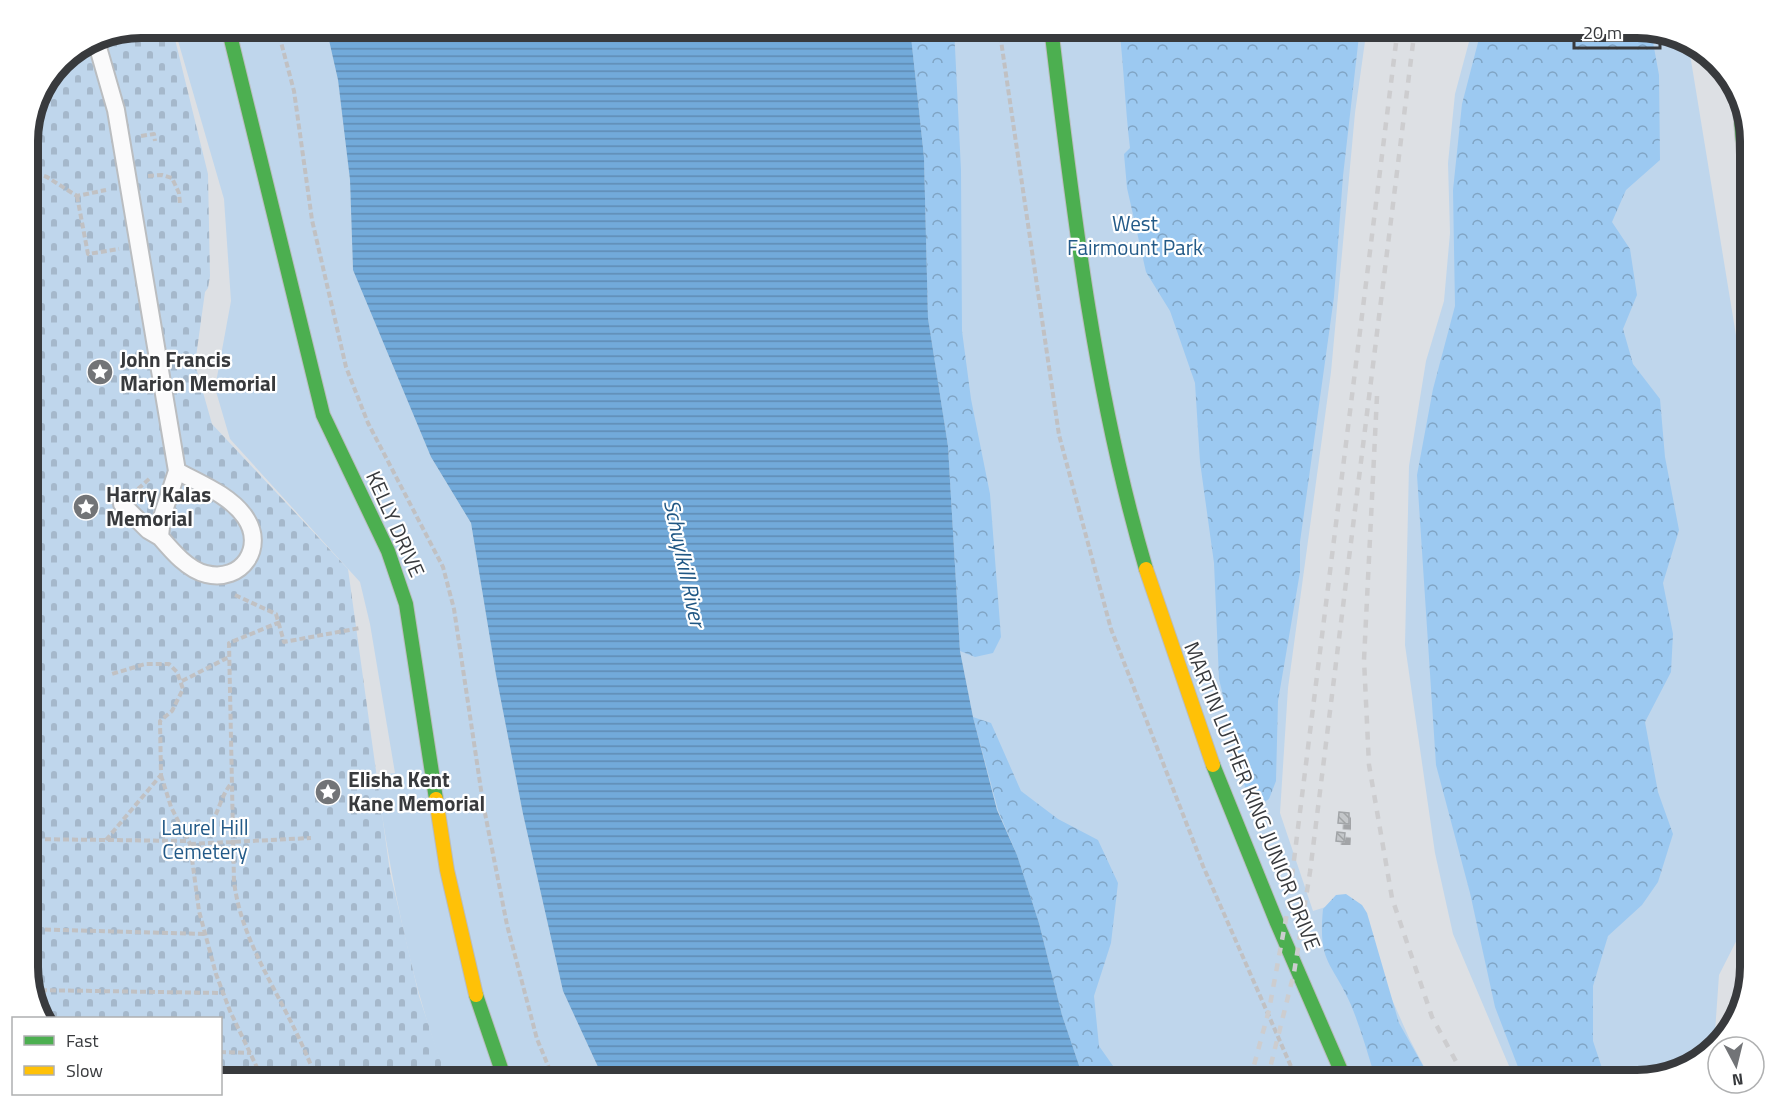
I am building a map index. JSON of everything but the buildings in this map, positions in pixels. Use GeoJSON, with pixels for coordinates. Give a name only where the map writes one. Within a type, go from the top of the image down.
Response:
{"type":"FeatureCollection","features":[{"type":"Feature","properties":{"kind":"main road","name":"KELLY DRIVE"},"geometry":{"type":"LineString","coordinates":[[231,38],[323,415],[350,476],[388,551],[406,604],[452,893],[478,1004],[501,1070]]}},
{"type":"Feature","properties":{"kind":"main road","name":"MARTIN LUTHER KING JUNIOR DRIVE"},"geometry":{"type":"LineString","coordinates":[[1052,38],[1094,348],[1111,435],[1154,598],[1209,756],[1341,1070]]}},
{"type":"Feature","properties":{"kind":"lane"},"geometry":{"type":"LineString","coordinates":[[98,47],[106,70],[119,129],[177,471],[162,517],[160,537]]}},
{"type":"Feature","properties":{"kind":"lane"},"geometry":{"type":"LineString","coordinates":[[122,504],[183,560],[208,575],[228,574],[245,566],[252,550],[250,525],[231,503],[177,471]]}},
{"type":"Feature","properties":{"kind":"path"},"geometry":{"type":"LineString","coordinates":[[150,134],[154,134],[155,141]]}},
{"type":"Feature","properties":{"kind":"path"},"geometry":{"type":"LineString","coordinates":[[38,174],[77,196],[112,189]]}},
{"type":"Feature","properties":{"kind":"path"},"geometry":{"type":"LineString","coordinates":[[140,178],[162,175],[172,178],[179,193],[180,205]]}},
{"type":"Feature","properties":{"kind":"path"},"geometry":{"type":"LineString","coordinates":[[77,196],[88,254],[123,248]]}},
{"type":"Feature","properties":{"kind":"path"},"geometry":{"type":"LineString","coordinates":[[208,575],[212,590],[223,595],[234,595],[276,614],[284,642],[360,628]]}},
{"type":"Feature","properties":{"kind":"path"},"geometry":{"type":"LineString","coordinates":[[279,622],[229,644],[235,890],[246,932],[258,962],[291,1021],[313,1070]]}},
{"type":"Feature","properties":{"kind":"path"},"geometry":{"type":"LineString","coordinates":[[182,681],[230,657]]}},
{"type":"Feature","properties":{"kind":"path"},"geometry":{"type":"LineString","coordinates":[[112,674],[133,666],[163,663],[173,667],[182,681],[183,689],[178,701],[160,721],[161,775],[171,807],[190,842],[204,934],[222,993],[259,1070]]}},
{"type":"Feature","properties":{"kind":"path"},"geometry":{"type":"LineString","coordinates":[[106,840],[161,775]]}},
{"type":"Feature","properties":{"kind":"path"},"geometry":{"type":"LineString","coordinates":[[186,832],[204,827],[215,818],[231,785]]}},
{"type":"Feature","properties":{"kind":"path"},"geometry":{"type":"LineString","coordinates":[[38,839],[233,842],[311,838]]}},
{"type":"Feature","properties":{"kind":"path"},"geometry":{"type":"LineString","coordinates":[[38,929],[204,934]]}},
{"type":"Feature","properties":{"kind":"path"},"geometry":{"type":"LineString","coordinates":[[41,990],[222,993]]}},
{"type":"Feature","properties":{"kind":"path"},"geometry":{"type":"LineString","coordinates":[[222,1052],[251,1053]]}},
{"type":"Feature","properties":{"kind":"green space","name":"Laurel Hill Cemetery"},"geometry":{"type":"Polygon","coordinates":[[[127,38],[175,38],[208,174],[210,276],[205,292],[195,364],[212,424],[348,569],[390,872],[419,996],[444,1070],[222,1070],[222,1017],[50,1017],[45,1006],[38,973],[38,134],[41,114],[48,95],[59,78],[89,51],[108,43],[127,38]]]}},
{"type":"Feature","properties":{"kind":"green space"},"geometry":{"type":"Polygon","coordinates":[[[177,38],[328,38],[338,80],[350,180],[353,270],[431,457],[471,523],[496,675],[523,814],[563,991],[599,1070],[443,1070],[412,967],[388,853],[376,775],[395,773],[370,624],[360,582],[230,439],[215,388],[231,301],[224,199],[177,38]]]}},
{"type":"Feature","properties":{"kind":"green space","name":"West Fairmount Park"},"geometry":{"type":"Polygon","coordinates":[[[911,38],[1365,38],[1355,113],[1331,372],[1288,688],[1280,813],[1313,911],[1335,904],[1373,957],[1426,1070],[1081,1070],[1062,1015],[1039,923],[1017,855],[997,810],[973,717],[960,651],[948,446],[928,318],[924,157],[911,38]]]}},
{"type":"Feature","properties":{"kind":"green space"},"geometry":{"type":"Polygon","coordinates":[[[911,38],[955,38],[961,170],[962,331],[971,399],[990,494],[1001,637],[993,653],[975,657],[960,651],[948,446],[928,318],[924,157],[911,38]]]}},
{"type":"Feature","properties":{"kind":"green space"},"geometry":{"type":"Polygon","coordinates":[[[1120,38],[1359,38],[1343,176],[1334,297],[1300,542],[1300,572],[1278,701],[1276,781],[1269,799],[1261,804],[1245,787],[1219,679],[1214,563],[1200,462],[1195,383],[1170,311],[1146,272],[1127,188],[1124,154],[1130,148],[1120,38]]]}},
{"type":"Feature","properties":{"kind":"green space"},"geometry":{"type":"Polygon","coordinates":[[[1470,38],[1651,38],[1677,45],[1690,51],[1740,360],[1740,934],[1719,975],[1715,1034],[1706,1035],[1706,1043],[1689,1056],[1664,1066],[1637,1070],[1511,1070],[1453,934],[1435,853],[1405,645],[1409,466],[1426,361],[1444,301],[1450,233],[1448,163],[1455,94],[1470,38]]]}},
{"type":"Feature","properties":{"kind":"green space"},"geometry":{"type":"Polygon","coordinates":[[[1479,38],[1652,38],[1659,75],[1660,160],[1626,190],[1612,222],[1630,249],[1637,295],[1623,329],[1633,364],[1660,399],[1665,457],[1679,530],[1663,583],[1673,634],[1671,672],[1645,722],[1658,792],[1673,834],[1658,882],[1642,905],[1608,936],[1593,986],[1593,1041],[1603,1070],[1519,1070],[1495,1007],[1470,893],[1436,765],[1417,475],[1433,389],[1455,306],[1453,190],[1462,104],[1479,38]]]}},
{"type":"Feature","properties":{"kind":"green space"},"geometry":{"type":"Polygon","coordinates":[[[973,717],[991,723],[1021,791],[1058,819],[1098,840],[1118,883],[1111,943],[1094,996],[1099,1046],[1116,1070],[1081,1070],[1062,1015],[1039,923],[1017,855],[998,810],[973,717]]]}},
{"type":"Feature","properties":{"kind":"green space"},"geometry":{"type":"Polygon","coordinates":[[[1346,894],[1362,905],[1367,913],[1399,1023],[1425,1070],[1373,1070],[1355,1014],[1324,952],[1323,909],[1336,895],[1346,894]]]}},
{"type":"Feature","properties":{"kind":"water","name":"Schuylkill River"},"geometry":{"type":"Polygon","coordinates":[[[328,38],[911,38],[924,157],[928,318],[948,446],[960,651],[973,717],[997,810],[1017,855],[1039,923],[1062,1015],[1081,1070],[599,1070],[563,991],[523,814],[496,675],[471,523],[431,457],[353,270],[350,180],[338,80],[328,38]]]}},
{"type":"Feature","properties":{"kind":"railway"},"geometry":{"type":"LineString","coordinates":[[1253,1070],[1269,1010],[1288,908],[1397,38]]}},
{"type":"Feature","properties":{"kind":"railway"},"geometry":{"type":"LineString","coordinates":[[1270,1070],[1294,973],[1310,872],[1414,38]]}},
{"type":"Feature","properties":{"kind":"railway"},"geometry":{"type":"LineString","coordinates":[[1377,396],[1364,660],[1369,765],[1392,898],[1432,1017],[1461,1070]]}},
{"type":"Feature","properties":{"kind":"traffic: fast"},"geometry":{"type":"LineString","coordinates":[[231,38],[323,415],[388,551],[406,604],[436,799]]}},
{"type":"Feature","properties":{"kind":"traffic: fast"},"geometry":{"type":"LineString","coordinates":[[1052,38],[1087,300],[1112,435],[1146,569]]}},
{"type":"Feature","properties":{"kind":"traffic: fast"},"geometry":{"type":"LineString","coordinates":[[1213,765],[1277,923],[1341,1070]]}},
{"type":"Feature","properties":{"kind":"traffic: fast"},"geometry":{"type":"LineString","coordinates":[[476,995],[502,1070]]}},
{"type":"Feature","properties":{"kind":"traffic: slow"},"geometry":{"type":"LineString","coordinates":[[1146,569],[1213,765]]}},
{"type":"Feature","properties":{"kind":"traffic: slow"},"geometry":{"type":"LineString","coordinates":[[436,799],[447,870],[476,995]]}},
{"type":"Feature","properties":{"kind":"place","name":"John Francis Marion Memorial"},"geometry":{"type":"Point","coordinates":[100,372]}},
{"type":"Feature","properties":{"kind":"place","name":"Harry Kalas Memorial"},"geometry":{"type":"Point","coordinates":[86,507]}},
{"type":"Feature","properties":{"kind":"place","name":"Elisha Kent Kane Memorial"},"geometry":{"type":"Point","coordinates":[328,792]}}]}
